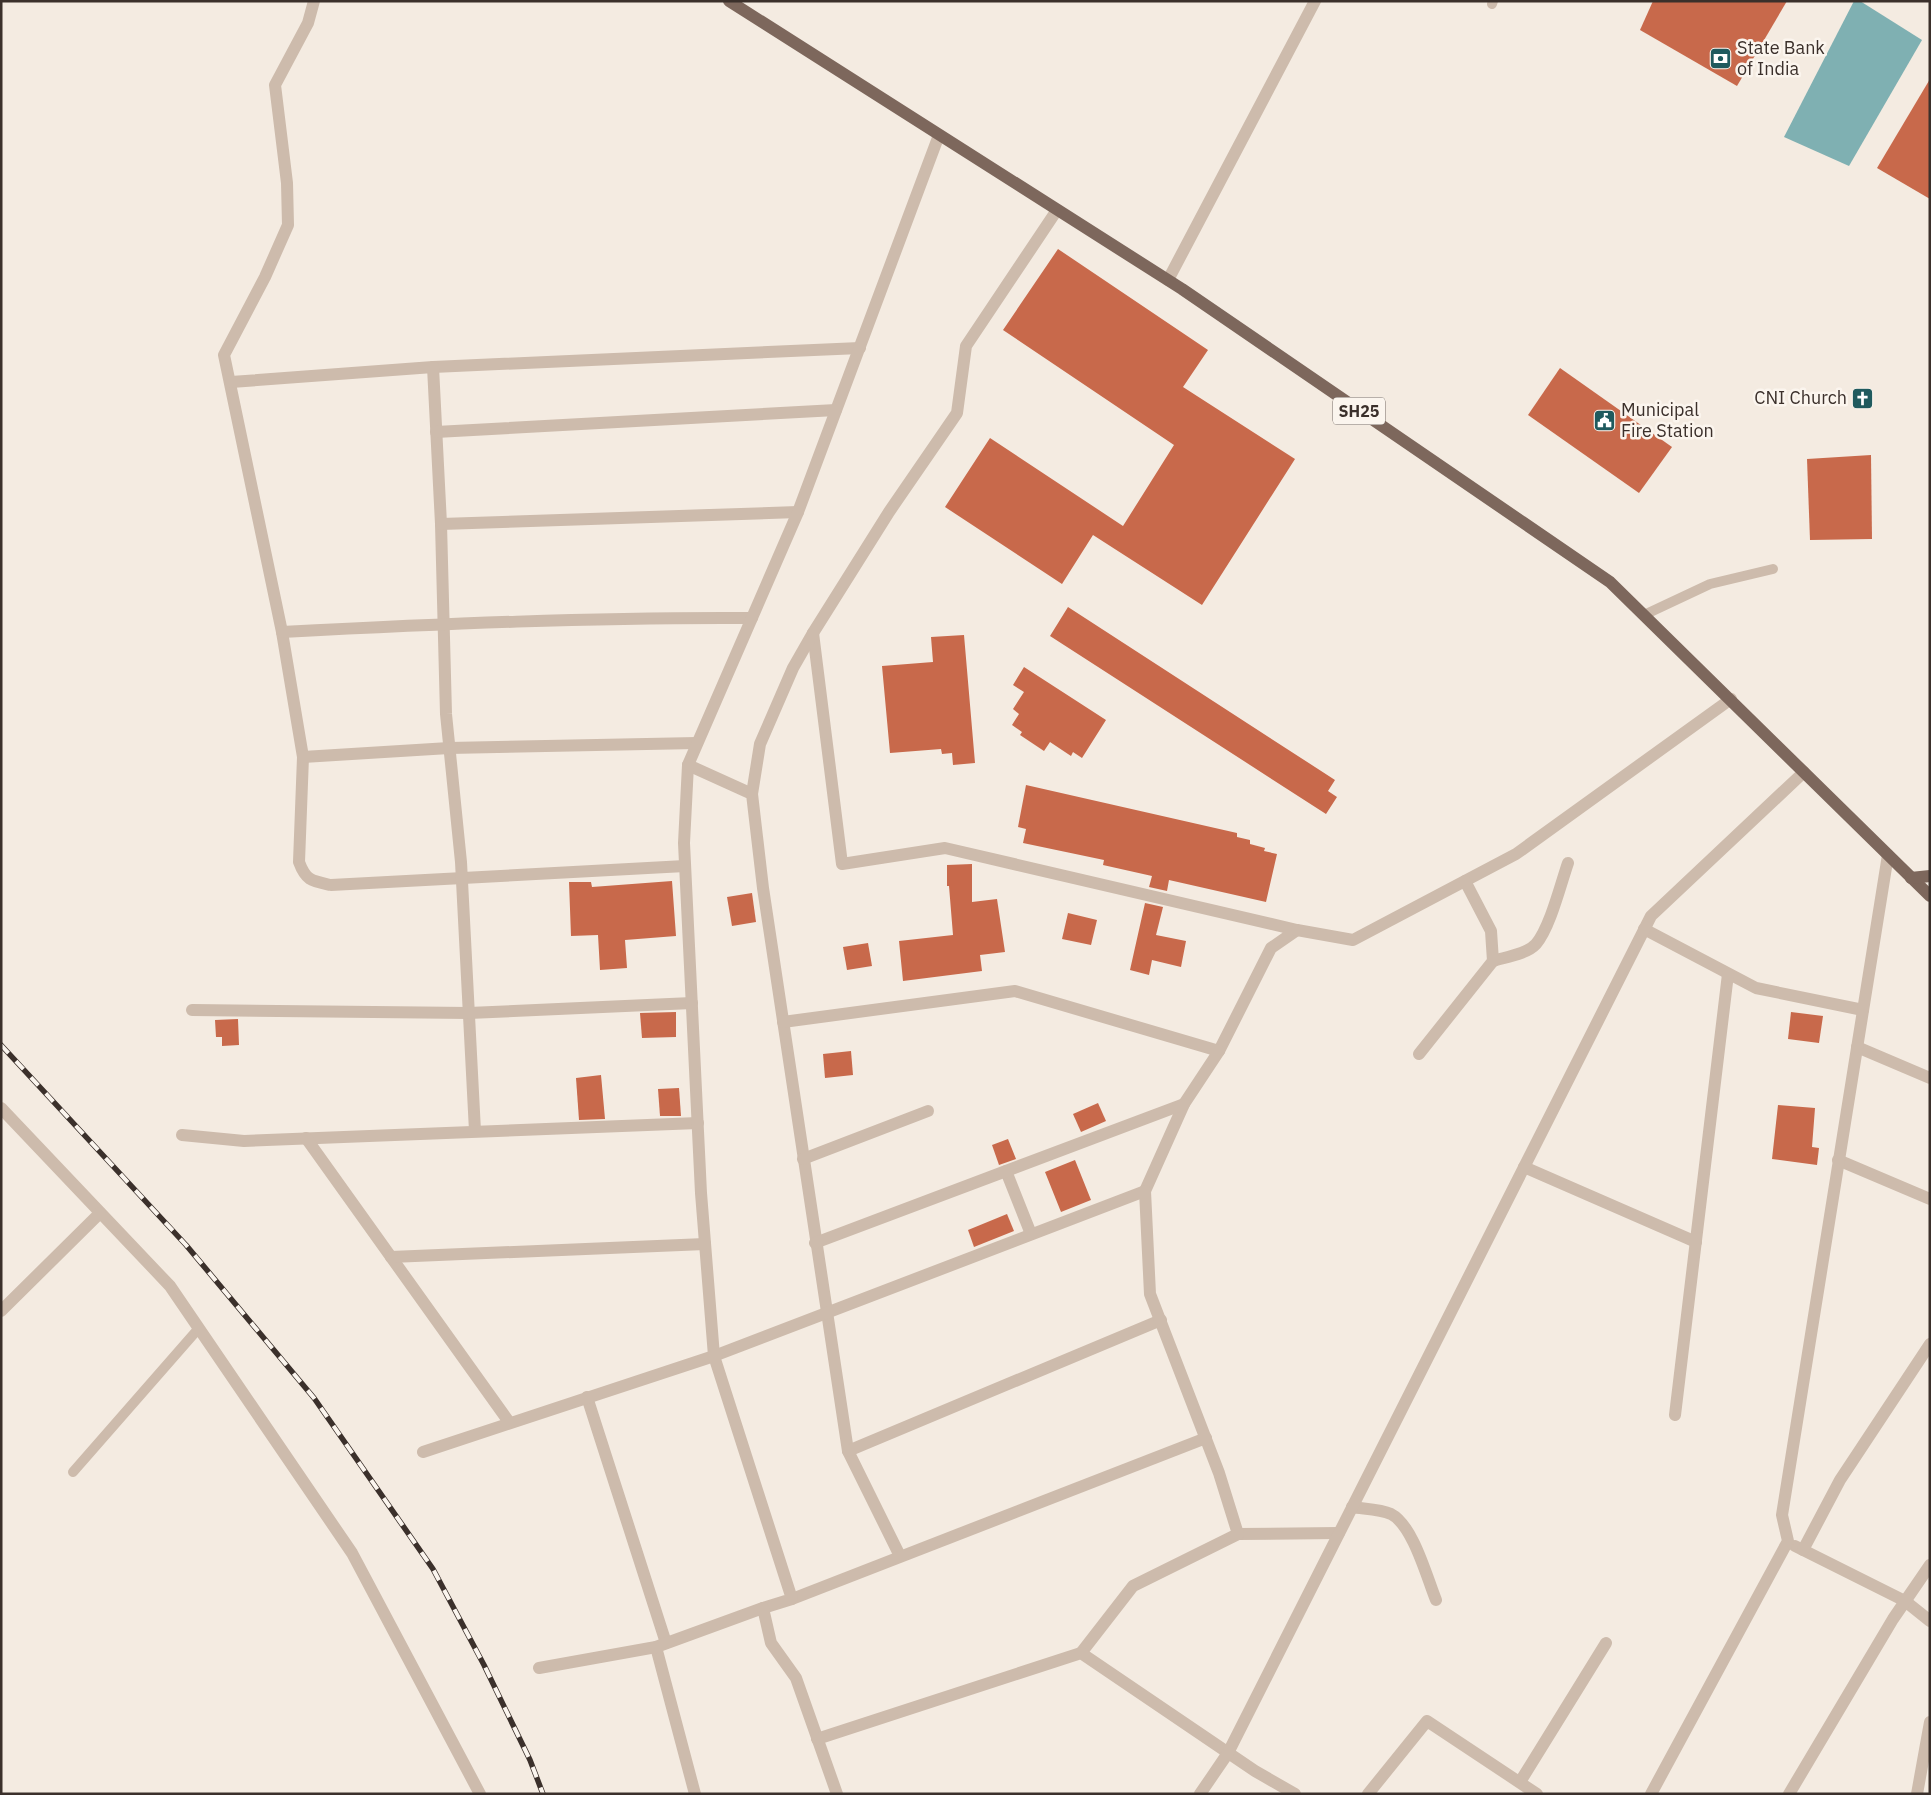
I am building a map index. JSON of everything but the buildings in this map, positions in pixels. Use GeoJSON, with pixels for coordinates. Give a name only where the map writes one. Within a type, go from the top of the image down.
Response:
{"type":"FeatureCollection","features":[{"type":"Feature","properties":{"kind":"main road","name":"SH25"},"geometry":{"type":"LineString","coordinates":[[729,1],[1168,280],[1610,582],[1930,896]]}},
{"type":"Feature","properties":{"kind":"main road"},"geometry":{"type":"LineString","coordinates":[[1911,878],[1930,876]]}},
{"type":"Feature","properties":{"kind":"street"},"geometry":{"type":"LineString","coordinates":[[314,1],[308,23],[275,85],[287,183],[288,225],[265,277],[224,355],[282,632],[303,757],[299,862],[304,874],[314,882],[331,885],[685,866]]}},
{"type":"Feature","properties":{"kind":"street"},"geometry":{"type":"LineString","coordinates":[[1168,280],[1315,1]]}},
{"type":"Feature","properties":{"kind":"street"},"geometry":{"type":"LineString","coordinates":[[792,1599],[714,1356],[705,1244],[685,866],[684,843],[688,764],[798,512],[939,135]]}},
{"type":"Feature","properties":{"kind":"street"},"geometry":{"type":"LineString","coordinates":[[900,1556],[848,1451],[815,1244],[763,888],[752,794],[760,744],[793,668],[812,633],[889,512],[956,413],[966,346],[1057,210]]}},
{"type":"Feature","properties":{"kind":"street"},"geometry":{"type":"LineString","coordinates":[[231,382],[433,367],[860,348]]}},
{"type":"Feature","properties":{"kind":"street"},"geometry":{"type":"LineString","coordinates":[[433,367],[446,714],[462,879],[475,1132]]}},
{"type":"Feature","properties":{"kind":"street"},"geometry":{"type":"LineString","coordinates":[[436,432],[836,410]]}},
{"type":"Feature","properties":{"kind":"street"},"geometry":{"type":"LineString","coordinates":[[440,524],[798,512]]}},
{"type":"Feature","properties":{"kind":"street"},"geometry":{"type":"LineString","coordinates":[[282,632],[636,617],[752,618]]}},
{"type":"Feature","properties":{"kind":"street"},"geometry":{"type":"LineString","coordinates":[[812,633],[842,864],[945,848],[1297,930],[1352,940],[1516,854],[1731,699]]}},
{"type":"Feature","properties":{"kind":"street"},"geometry":{"type":"LineString","coordinates":[[303,757],[449,748],[698,743]]}},
{"type":"Feature","properties":{"kind":"street"},"geometry":{"type":"LineString","coordinates":[[688,764],[752,794]]}},
{"type":"Feature","properties":{"kind":"street"},"geometry":{"type":"LineString","coordinates":[[1200,1794],[1228,1753],[1650,916],[1804,772]]}},
{"type":"Feature","properties":{"kind":"street"},"geometry":{"type":"LineString","coordinates":[[1651,1794],[1788,1541],[1782,1515],[1888,855]]}},
{"type":"Feature","properties":{"kind":"street"},"geometry":{"type":"LineString","coordinates":[[1419,1054],[1493,961],[1526,950],[1536,944],[1546,925],[1568,863]]}},
{"type":"Feature","properties":{"kind":"street"},"geometry":{"type":"LineString","coordinates":[[1465,881],[1491,931],[1493,961]]}},
{"type":"Feature","properties":{"kind":"street"},"geometry":{"type":"LineString","coordinates":[[1238,1534],[1206,1438],[1150,1294],[1145,1190],[1184,1104],[1219,1051],[1271,948],[1297,930]]}},
{"type":"Feature","properties":{"kind":"street"},"geometry":{"type":"LineString","coordinates":[[1644,930],[1756,988],[1863,1010]]}},
{"type":"Feature","properties":{"kind":"street"},"geometry":{"type":"LineString","coordinates":[[1675,1415],[1728,974]]}},
{"type":"Feature","properties":{"kind":"street"},"geometry":{"type":"LineString","coordinates":[[783,1022],[1015,991],[1219,1051]]}},
{"type":"Feature","properties":{"kind":"street"},"geometry":{"type":"LineString","coordinates":[[192,1010],[469,1013],[692,1002]]}},
{"type":"Feature","properties":{"kind":"street"},"geometry":{"type":"LineString","coordinates":[[1857,1047],[1930,1078]]}},
{"type":"Feature","properties":{"kind":"street"},"geometry":{"type":"LineString","coordinates":[[815,1244],[1184,1104]]}},
{"type":"Feature","properties":{"kind":"street"},"geometry":{"type":"LineString","coordinates":[[1,1108],[170,1286],[352,1553],[480,1794]]}},
{"type":"Feature","properties":{"kind":"street"},"geometry":{"type":"LineString","coordinates":[[803,1159],[928,1111]]}},
{"type":"Feature","properties":{"kind":"street"},"geometry":{"type":"LineString","coordinates":[[182,1135],[244,1140],[698,1123]]}},
{"type":"Feature","properties":{"kind":"street"},"geometry":{"type":"LineString","coordinates":[[306,1138],[509,1422]]}},
{"type":"Feature","properties":{"kind":"street"},"geometry":{"type":"LineString","coordinates":[[1838,1160],[1930,1198]]}},
{"type":"Feature","properties":{"kind":"street"},"geometry":{"type":"LineString","coordinates":[[1524,1167],[1696,1242]]}},
{"type":"Feature","properties":{"kind":"street"},"geometry":{"type":"LineString","coordinates":[[1006,1171],[1031,1234]]}},
{"type":"Feature","properties":{"kind":"street"},"geometry":{"type":"LineString","coordinates":[[423,1452],[509,1422],[714,1356],[1145,1190]]}},
{"type":"Feature","properties":{"kind":"street"},"geometry":{"type":"LineString","coordinates":[[1,1311],[100,1213]]}},
{"type":"Feature","properties":{"kind":"street"},"geometry":{"type":"LineString","coordinates":[[390,1257],[705,1244]]}},
{"type":"Feature","properties":{"kind":"street"},"geometry":{"type":"LineString","coordinates":[[848,1451],[1161,1320]]}},
{"type":"Feature","properties":{"kind":"street"},"geometry":{"type":"LineString","coordinates":[[1803,1550],[1840,1480],[1930,1344]]}},
{"type":"Feature","properties":{"kind":"street"},"geometry":{"type":"LineString","coordinates":[[587,1397],[661,1645],[695,1794]]}},
{"type":"Feature","properties":{"kind":"street"},"geometry":{"type":"LineString","coordinates":[[539,1668],[661,1645],[792,1599],[1206,1438]]}},
{"type":"Feature","properties":{"kind":"street"},"geometry":{"type":"LineString","coordinates":[[1352,1507],[1391,1514],[1403,1524],[1436,1600]]}},
{"type":"Feature","properties":{"kind":"street"},"geometry":{"type":"LineString","coordinates":[[818,1739],[1081,1653],[1133,1586],[1238,1534],[1339,1533]]}},
{"type":"Feature","properties":{"kind":"street"},"geometry":{"type":"LineString","coordinates":[[1788,1541],[1905,1601],[1930,1621]]}},
{"type":"Feature","properties":{"kind":"street"},"geometry":{"type":"LineString","coordinates":[[1789,1794],[1905,1601],[1930,1565]]}},
{"type":"Feature","properties":{"kind":"street"},"geometry":{"type":"LineString","coordinates":[[763,1608],[771,1643],[796,1678],[836,1794]]}},
{"type":"Feature","properties":{"kind":"street"},"geometry":{"type":"LineString","coordinates":[[1520,1782],[1606,1643]]}},
{"type":"Feature","properties":{"kind":"street"},"geometry":{"type":"LineString","coordinates":[[1081,1653],[1228,1753],[1296,1794]]}},
{"type":"Feature","properties":{"kind":"street"},"geometry":{"type":"LineString","coordinates":[[1368,1794],[1427,1721],[1537,1794]]}},
{"type":"Feature","properties":{"kind":"street"},"geometry":{"type":"LineString","coordinates":[[1917,1794],[1930,1722]]}},
{"type":"Feature","properties":{"kind":"lane"},"geometry":{"type":"LineString","coordinates":[[1644,615],[1710,584],[1773,570]]}},
{"type":"Feature","properties":{"kind":"lane"},"geometry":{"type":"LineString","coordinates":[[72,1472],[199,1328]]}},
{"type":"Feature","properties":{"kind":"water"},"geometry":{"type":"Polygon","coordinates":[[[1854,1],[1860,1],[1922,40],[1849,166],[1784,137],[1854,1]]]}},
{"type":"Feature","properties":{"kind":"railway"},"geometry":{"type":"LineString","coordinates":[[1,1045],[186,1245],[314,1398],[433,1569],[484,1665],[530,1760],[543,1794]]}},
{"type":"Feature","properties":{"kind":"place","name":"State Bank of India"},"geometry":{"type":"Point","coordinates":[1721,58]}},
{"type":"Feature","properties":{"kind":"place","name":"CNI Church"},"geometry":{"type":"Point","coordinates":[1863,398]}},
{"type":"Feature","properties":{"kind":"place","name":"Municipal Fire Station"},"geometry":{"type":"Point","coordinates":[1605,420]}}]}
